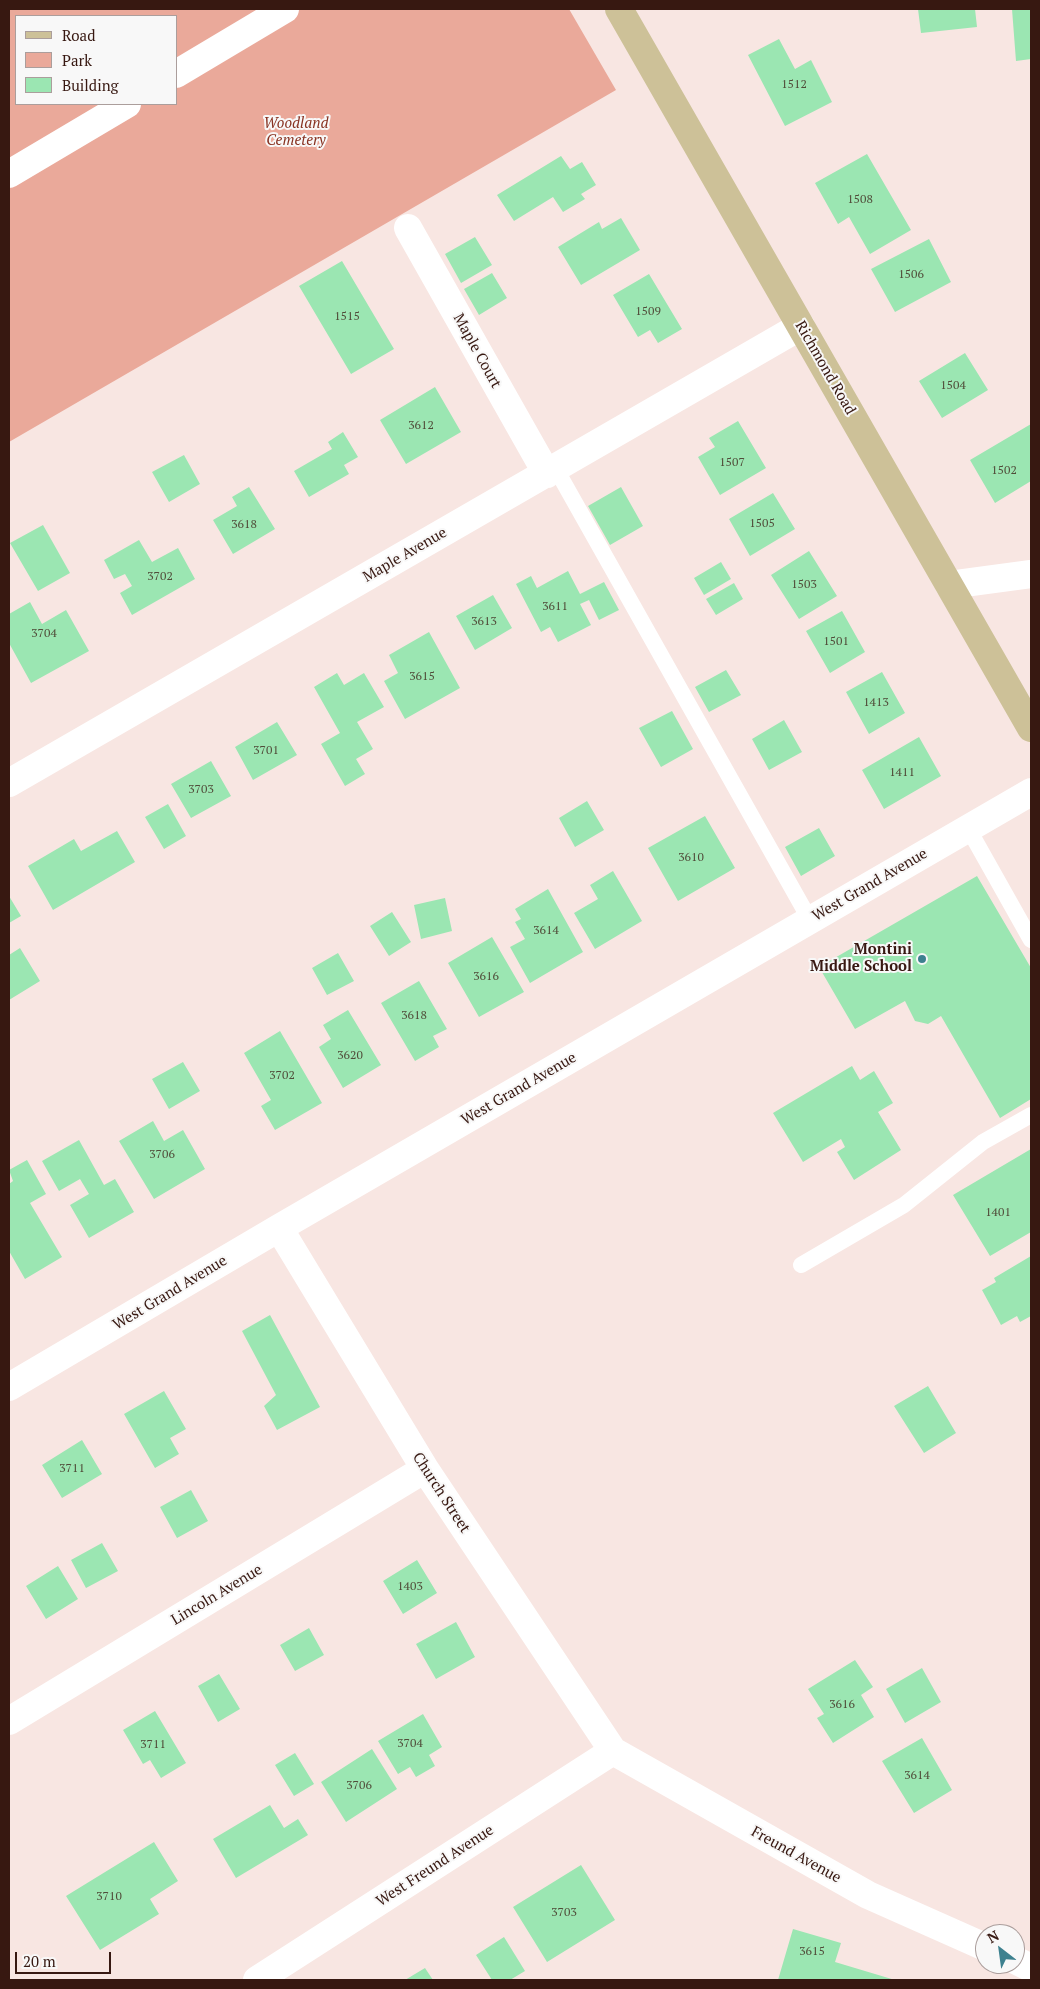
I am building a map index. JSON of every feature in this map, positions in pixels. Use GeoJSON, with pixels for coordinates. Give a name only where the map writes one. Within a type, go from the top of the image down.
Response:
{"type":"FeatureCollection","features":[{"type":"Feature","properties":{"kind":"main road","name":"Richmond Road"},"geometry":{"type":"LineString","coordinates":[[625,11],[801,326],[1031,728]]}},
{"type":"Feature","properties":{"kind":"street"},"geometry":{"type":"LineString","coordinates":[[178,73],[286,9]]}},
{"type":"Feature","properties":{"kind":"street"},"geometry":{"type":"LineString","coordinates":[[9,174],[125,105]]}},
{"type":"Feature","properties":{"kind":"street","name":"Maple Court"},"geometry":{"type":"LineString","coordinates":[[408,228],[551,472]]}},
{"type":"Feature","properties":{"kind":"street","name":"Maple Avenue"},"geometry":{"type":"LineString","coordinates":[[9,783],[551,472],[801,326]]}},
{"type":"Feature","properties":{"kind":"street"},"geometry":{"type":"LineString","coordinates":[[949,585],[1031,574]]}},
{"type":"Feature","properties":{"kind":"street","name":"West Grand Avenue"},"geometry":{"type":"LineString","coordinates":[[9,1387],[279,1228],[1031,792]]}},
{"type":"Feature","properties":{"kind":"street","name":"Church Street"},"geometry":{"type":"LineString","coordinates":[[279,1228],[425,1469],[613,1752]]}},
{"type":"Feature","properties":{"kind":"street","name":"Lincoln Avenue"},"geometry":{"type":"LineString","coordinates":[[9,1721],[425,1469]]}},
{"type":"Feature","properties":{"kind":"street","name":"Freund Avenue"},"geometry":{"type":"LineString","coordinates":[[613,1752],[868,1895],[975,1943]]}},
{"type":"Feature","properties":{"kind":"street","name":"West Freund Avenue"},"geometry":{"type":"LineString","coordinates":[[257,1980],[613,1752]]}},
{"type":"Feature","properties":{"kind":"lane"},"geometry":{"type":"LineString","coordinates":[[551,472],[810,920]]}},
{"type":"Feature","properties":{"kind":"lane"},"geometry":{"type":"LineString","coordinates":[[968,828],[1031,940]]}},
{"type":"Feature","properties":{"kind":"lane"},"geometry":{"type":"LineString","coordinates":[[801,1265],[904,1205],[983,1142],[1031,1114]]}},
{"type":"Feature","properties":{"kind":"green space","name":"Woodland Cemetery"},"geometry":{"type":"Polygon","coordinates":[[[9,9],[569,9],[616,90],[9,442],[9,9]]]}},
{"type":"Feature","properties":{"kind":"building"},"geometry":{"type":"Polygon","coordinates":[[[918,9],[975,9],[977,27],[921,33],[918,9]]]}},
{"type":"Feature","properties":{"kind":"building"},"geometry":{"type":"Polygon","coordinates":[[[1012,9],[1031,9],[1031,59],[1016,61],[1012,9]]]}},
{"type":"Feature","properties":{"kind":"building"},"geometry":{"type":"Polygon","coordinates":[[[779,39],[795,69],[811,60],[832,102],[785,126],[748,55],[779,39]]]}},
{"type":"Feature","properties":{"kind":"building"},"geometry":{"type":"Polygon","coordinates":[[[867,154],[911,230],[870,254],[849,217],[838,224],[815,183],[867,154]]]}},
{"type":"Feature","properties":{"kind":"building"},"geometry":{"type":"Polygon","coordinates":[[[561,156],[570,169],[582,162],[596,185],[581,194],[585,199],[563,212],[553,197],[514,221],[497,195],[561,156]]]}},
{"type":"Feature","properties":{"kind":"building"},"geometry":{"type":"Polygon","coordinates":[[[621,218],[640,250],[581,285],[558,247],[599,222],[602,229],[621,218]]]}},
{"type":"Feature","properties":{"kind":"building"},"geometry":{"type":"Polygon","coordinates":[[[475,237],[492,265],[461,283],[445,254],[475,237]]]}},
{"type":"Feature","properties":{"kind":"building"},"geometry":{"type":"Polygon","coordinates":[[[929,239],[951,282],[895,312],[871,269],[929,239]]]}},
{"type":"Feature","properties":{"kind":"building"},"geometry":{"type":"Polygon","coordinates":[[[342,261],[394,349],[351,374],[299,286],[342,261]]]}},
{"type":"Feature","properties":{"kind":"building"},"geometry":{"type":"Polygon","coordinates":[[[492,273],[507,298],[479,315],[464,289],[492,273]]]}},
{"type":"Feature","properties":{"kind":"building"},"geometry":{"type":"Polygon","coordinates":[[[649,274],[682,329],[658,343],[650,330],[638,337],[613,295],[649,274]]]}},
{"type":"Feature","properties":{"kind":"building"},"geometry":{"type":"Polygon","coordinates":[[[965,353],[988,390],[942,418],[919,381],[965,353]]]}},
{"type":"Feature","properties":{"kind":"building"},"geometry":{"type":"Polygon","coordinates":[[[435,387],[461,432],[406,464],[380,420],[435,387]]]}},
{"type":"Feature","properties":{"kind":"building"},"geometry":{"type":"Polygon","coordinates":[[[738,421],[766,468],[720,495],[698,457],[715,447],[709,438],[738,421]]]}},
{"type":"Feature","properties":{"kind":"building"},"geometry":{"type":"Polygon","coordinates":[[[1031,424],[1031,481],[995,503],[970,460],[1031,424]]]}},
{"type":"Feature","properties":{"kind":"building"},"geometry":{"type":"Polygon","coordinates":[[[343,432],[358,457],[344,465],[349,474],[309,497],[294,471],[332,449],[328,442],[343,432]]]}},
{"type":"Feature","properties":{"kind":"building"},"geometry":{"type":"Polygon","coordinates":[[[184,455],[200,484],[169,502],[152,472],[184,455]]]}},
{"type":"Feature","properties":{"kind":"building"},"geometry":{"type":"Polygon","coordinates":[[[249,487],[275,529],[233,554],[213,520],[237,506],[232,497],[249,487]]]}},
{"type":"Feature","properties":{"kind":"building"},"geometry":{"type":"Polygon","coordinates":[[[621,487],[643,526],[610,545],[588,506],[621,487]]]}},
{"type":"Feature","properties":{"kind":"building"},"geometry":{"type":"Polygon","coordinates":[[[773,493],[795,529],[750,556],[729,519],[773,493]]]}},
{"type":"Feature","properties":{"kind":"building"},"geometry":{"type":"Polygon","coordinates":[[[43,525],[70,573],[38,591],[10,543],[43,525]]]}},
{"type":"Feature","properties":{"kind":"building"},"geometry":{"type":"Polygon","coordinates":[[[139,540],[152,562],[178,548],[195,579],[132,615],[120,593],[132,586],[125,574],[114,579],[104,560],[139,540]]]}},
{"type":"Feature","properties":{"kind":"building"},"geometry":{"type":"Polygon","coordinates":[[[809,551],[837,596],[799,619],[771,575],[809,551]]]}},
{"type":"Feature","properties":{"kind":"building"},"geometry":{"type":"Polygon","coordinates":[[[721,562],[731,579],[704,595],[694,578],[721,562]]]}},
{"type":"Feature","properties":{"kind":"building"},"geometry":{"type":"Polygon","coordinates":[[[568,571],[580,594],[604,582],[619,610],[599,620],[589,600],[580,604],[591,625],[558,642],[550,627],[541,632],[516,584],[531,576],[537,588],[568,571]]]}},
{"type":"Feature","properties":{"kind":"building"},"geometry":{"type":"Polygon","coordinates":[[[734,583],[743,599],[716,615],[706,599],[734,583]]]}},
{"type":"Feature","properties":{"kind":"building"},"geometry":{"type":"Polygon","coordinates":[[[493,595],[512,628],[475,650],[456,616],[493,595]]]}},
{"type":"Feature","properties":{"kind":"building"},"geometry":{"type":"Polygon","coordinates":[[[30,602],[42,624],[66,610],[89,651],[31,683],[9,643],[9,614],[30,602]]]}},
{"type":"Feature","properties":{"kind":"building"},"geometry":{"type":"Polygon","coordinates":[[[842,611],[865,652],[830,673],[806,631],[842,611]]]}},
{"type":"Feature","properties":{"kind":"building"},"geometry":{"type":"Polygon","coordinates":[[[429,632],[460,688],[405,719],[384,681],[398,673],[389,655],[429,632]]]}},
{"type":"Feature","properties":{"kind":"building"},"geometry":{"type":"Polygon","coordinates":[[[726,670],[741,695],[709,712],[695,687],[726,670]]]}},
{"type":"Feature","properties":{"kind":"building"},"geometry":{"type":"Polygon","coordinates":[[[882,672],[905,713],[869,734],[846,692],[882,672]]]}},
{"type":"Feature","properties":{"kind":"building"},"geometry":{"type":"Polygon","coordinates":[[[337,673],[344,685],[364,673],[384,707],[357,722],[373,749],[356,759],[365,774],[345,786],[321,744],[340,733],[314,687],[337,673]]]}},
{"type":"Feature","properties":{"kind":"building"},"geometry":{"type":"Polygon","coordinates":[[[672,711],[693,749],[661,767],[639,728],[672,711]]]}},
{"type":"Feature","properties":{"kind":"building"},"geometry":{"type":"Polygon","coordinates":[[[784,720],[802,752],[769,770],[752,739],[784,720]]]}},
{"type":"Feature","properties":{"kind":"building"},"geometry":{"type":"Polygon","coordinates":[[[277,722],[297,755],[253,780],[235,747],[277,722]]]}},
{"type":"Feature","properties":{"kind":"building"},"geometry":{"type":"Polygon","coordinates":[[[919,737],[941,776],[884,809],[862,770],[919,737]]]}},
{"type":"Feature","properties":{"kind":"building"},"geometry":{"type":"Polygon","coordinates":[[[211,761],[231,796],[191,818],[171,784],[211,761]]]}},
{"type":"Feature","properties":{"kind":"building"},"geometry":{"type":"Polygon","coordinates":[[[587,801],[604,830],[575,847],[559,818],[587,801]]]}},
{"type":"Feature","properties":{"kind":"building"},"geometry":{"type":"Polygon","coordinates":[[[168,804],[186,836],[164,849],[145,817],[168,804]]]}},
{"type":"Feature","properties":{"kind":"building"},"geometry":{"type":"Polygon","coordinates":[[[705,816],[735,868],[678,901],[648,848],[705,816]]]}},
{"type":"Feature","properties":{"kind":"building"},"geometry":{"type":"Polygon","coordinates":[[[819,828],[835,856],[801,876],[785,847],[819,828]]]}},
{"type":"Feature","properties":{"kind":"building"},"geometry":{"type":"Polygon","coordinates":[[[117,831],[135,862],[53,910],[28,866],[74,839],[81,851],[117,831]]]}},
{"type":"Feature","properties":{"kind":"building"},"geometry":{"type":"Polygon","coordinates":[[[613,871],[642,921],[595,949],[574,913],[598,899],[590,885],[613,871]]]}},
{"type":"Feature","properties":{"kind":"building"},"geometry":{"type":"Polygon","coordinates":[[[977,876],[1031,968],[1031,1099],[1000,1118],[941,1016],[928,1024],[915,1021],[905,1001],[855,1029],[819,967],[977,876]]]}},
{"type":"Feature","properties":{"kind":"building"},"geometry":{"type":"Polygon","coordinates":[[[548,889],[583,952],[530,983],[510,947],[525,939],[515,922],[521,919],[515,909],[548,889]]]}},
{"type":"Feature","properties":{"kind":"building"},"geometry":{"type":"Polygon","coordinates":[[[9,896],[21,916],[9,923],[9,896]]]}},
{"type":"Feature","properties":{"kind":"building"},"geometry":{"type":"Polygon","coordinates":[[[445,898],[452,931],[421,939],[414,905],[445,898]]]}},
{"type":"Feature","properties":{"kind":"building"},"geometry":{"type":"Polygon","coordinates":[[[392,912],[411,942],[389,956],[370,926],[392,912]]]}},
{"type":"Feature","properties":{"kind":"building"},"geometry":{"type":"Polygon","coordinates":[[[492,937],[524,992],[479,1017],[448,963],[492,937]]]}},
{"type":"Feature","properties":{"kind":"building"},"geometry":{"type":"Polygon","coordinates":[[[20,948],[40,981],[9,1000],[9,955],[20,948]]]}},
{"type":"Feature","properties":{"kind":"building"},"geometry":{"type":"Polygon","coordinates":[[[338,953],[354,981],[327,995],[312,968],[338,953]]]}},
{"type":"Feature","properties":{"kind":"building"},"geometry":{"type":"Polygon","coordinates":[[[419,981],[447,1029],[433,1036],[439,1047],[415,1061],[381,1003],[419,981]]]}},
{"type":"Feature","properties":{"kind":"building"},"geometry":{"type":"Polygon","coordinates":[[[348,1010],[381,1065],[343,1088],[319,1047],[331,1039],[323,1025],[348,1010]]]}},
{"type":"Feature","properties":{"kind":"building"},"geometry":{"type":"Polygon","coordinates":[[[280,1031],[322,1103],[275,1130],[261,1106],[271,1100],[244,1053],[280,1031]]]}},
{"type":"Feature","properties":{"kind":"building"},"geometry":{"type":"Polygon","coordinates":[[[183,1062],[200,1091],[169,1109],[152,1079],[183,1062]]]}},
{"type":"Feature","properties":{"kind":"building"},"geometry":{"type":"Polygon","coordinates":[[[852,1066],[860,1080],[874,1071],[893,1103],[878,1112],[901,1150],[854,1180],[837,1152],[845,1147],[841,1139],[803,1162],[773,1113],[852,1066]]]}},
{"type":"Feature","properties":{"kind":"building"},"geometry":{"type":"Polygon","coordinates":[[[153,1121],[164,1141],[183,1130],[205,1169],[154,1199],[119,1141],[153,1121]]]}},
{"type":"Feature","properties":{"kind":"building"},"geometry":{"type":"Polygon","coordinates":[[[79,1140],[104,1185],[115,1179],[134,1212],[89,1238],[70,1205],[89,1194],[80,1179],[59,1191],[42,1161],[79,1140]]]}},
{"type":"Feature","properties":{"kind":"building"},"geometry":{"type":"Polygon","coordinates":[[[1031,1149],[1031,1232],[990,1256],[953,1195],[1031,1149]]]}},
{"type":"Feature","properties":{"kind":"building"},"geometry":{"type":"Polygon","coordinates":[[[27,1160],[46,1194],[30,1203],[62,1257],[25,1279],[9,1251],[9,1184],[13,1181],[9,1170],[27,1160]]]}},
{"type":"Feature","properties":{"kind":"building"},"geometry":{"type":"Polygon","coordinates":[[[1031,1256],[1031,1316],[1020,1322],[1017,1316],[1001,1325],[982,1290],[996,1282],[994,1278],[1031,1256]]]}},
{"type":"Feature","properties":{"kind":"building"},"geometry":{"type":"Polygon","coordinates":[[[270,1315],[320,1407],[277,1430],[264,1406],[276,1395],[242,1331],[270,1315]]]}},
{"type":"Feature","properties":{"kind":"building"},"geometry":{"type":"Polygon","coordinates":[[[928,1386],[956,1433],[924,1453],[894,1406],[928,1386]]]}},
{"type":"Feature","properties":{"kind":"building"},"geometry":{"type":"Polygon","coordinates":[[[164,1391],[186,1429],[170,1438],[179,1454],[155,1468],[124,1414],[164,1391]]]}},
{"type":"Feature","properties":{"kind":"building"},"geometry":{"type":"Polygon","coordinates":[[[82,1440],[102,1474],[62,1498],[42,1465],[82,1440]]]}},
{"type":"Feature","properties":{"kind":"building"},"geometry":{"type":"Polygon","coordinates":[[[191,1490],[208,1521],[177,1538],[160,1507],[191,1490]]]}},
{"type":"Feature","properties":{"kind":"building"},"geometry":{"type":"Polygon","coordinates":[[[102,1543],[118,1571],[86,1588],[71,1560],[102,1543]]]}},
{"type":"Feature","properties":{"kind":"building"},"geometry":{"type":"Polygon","coordinates":[[[417,1560],[437,1593],[403,1614],[383,1581],[417,1560]]]}},
{"type":"Feature","properties":{"kind":"building"},"geometry":{"type":"Polygon","coordinates":[[[58,1566],[78,1599],[46,1619],[26,1586],[58,1566]]]}},
{"type":"Feature","properties":{"kind":"building"},"geometry":{"type":"Polygon","coordinates":[[[456,1622],[475,1657],[436,1679],[416,1644],[456,1622]]]}},
{"type":"Feature","properties":{"kind":"building"},"geometry":{"type":"Polygon","coordinates":[[[309,1628],[324,1655],[295,1671],[280,1645],[309,1628]]]}},
{"type":"Feature","properties":{"kind":"building"},"geometry":{"type":"Polygon","coordinates":[[[855,1660],[873,1687],[861,1695],[874,1717],[833,1743],[817,1718],[824,1714],[808,1689],[855,1660]]]}},
{"type":"Feature","properties":{"kind":"building"},"geometry":{"type":"Polygon","coordinates":[[[922,1668],[941,1702],[905,1723],[886,1689],[922,1668]]]}},
{"type":"Feature","properties":{"kind":"building"},"geometry":{"type":"Polygon","coordinates":[[[219,1674],[240,1709],[218,1722],[198,1686],[219,1674]]]}},
{"type":"Feature","properties":{"kind":"building"},"geometry":{"type":"Polygon","coordinates":[[[155,1711],[186,1763],[161,1778],[150,1760],[143,1764],[123,1730],[155,1711]]]}},
{"type":"Feature","properties":{"kind":"building"},"geometry":{"type":"Polygon","coordinates":[[[423,1714],[442,1747],[429,1755],[435,1766],[416,1777],[410,1767],[398,1774],[378,1741],[423,1714]]]}},
{"type":"Feature","properties":{"kind":"building"},"geometry":{"type":"Polygon","coordinates":[[[922,1738],[952,1790],[914,1813],[882,1761],[922,1738]]]}},
{"type":"Feature","properties":{"kind":"building"},"geometry":{"type":"Polygon","coordinates":[[[372,1749],[397,1789],[346,1822],[321,1782],[372,1749]]]}},
{"type":"Feature","properties":{"kind":"building"},"geometry":{"type":"Polygon","coordinates":[[[295,1753],[314,1784],[294,1796],[275,1765],[295,1753]]]}},
{"type":"Feature","properties":{"kind":"building"},"geometry":{"type":"Polygon","coordinates":[[[270,1805],[284,1828],[298,1819],[308,1835],[236,1878],[213,1839],[270,1805]]]}},
{"type":"Feature","properties":{"kind":"building"},"geometry":{"type":"Polygon","coordinates":[[[154,1842],[178,1881],[150,1899],[159,1914],[100,1950],[66,1896],[154,1842]]]}},
{"type":"Feature","properties":{"kind":"building"},"geometry":{"type":"Polygon","coordinates":[[[581,1865],[615,1920],[547,1962],[513,1907],[581,1865]]]}},
{"type":"Feature","properties":{"kind":"building"},"geometry":{"type":"Polygon","coordinates":[[[793,1929],[841,1943],[835,1962],[895,1980],[778,1980],[793,1929]]]}},
{"type":"Feature","properties":{"kind":"building"},"geometry":{"type":"Polygon","coordinates":[[[504,1937],[525,1971],[510,1980],[492,1980],[476,1955],[504,1937]]]}},
{"type":"Feature","properties":{"kind":"building"},"geometry":{"type":"Polygon","coordinates":[[[425,1968],[433,1980],[405,1980],[425,1968]]]}},
{"type":"Feature","properties":{"kind":"place","name":"Montini Middle School"},"geometry":{"type":"Point","coordinates":[922,959]}}]}
